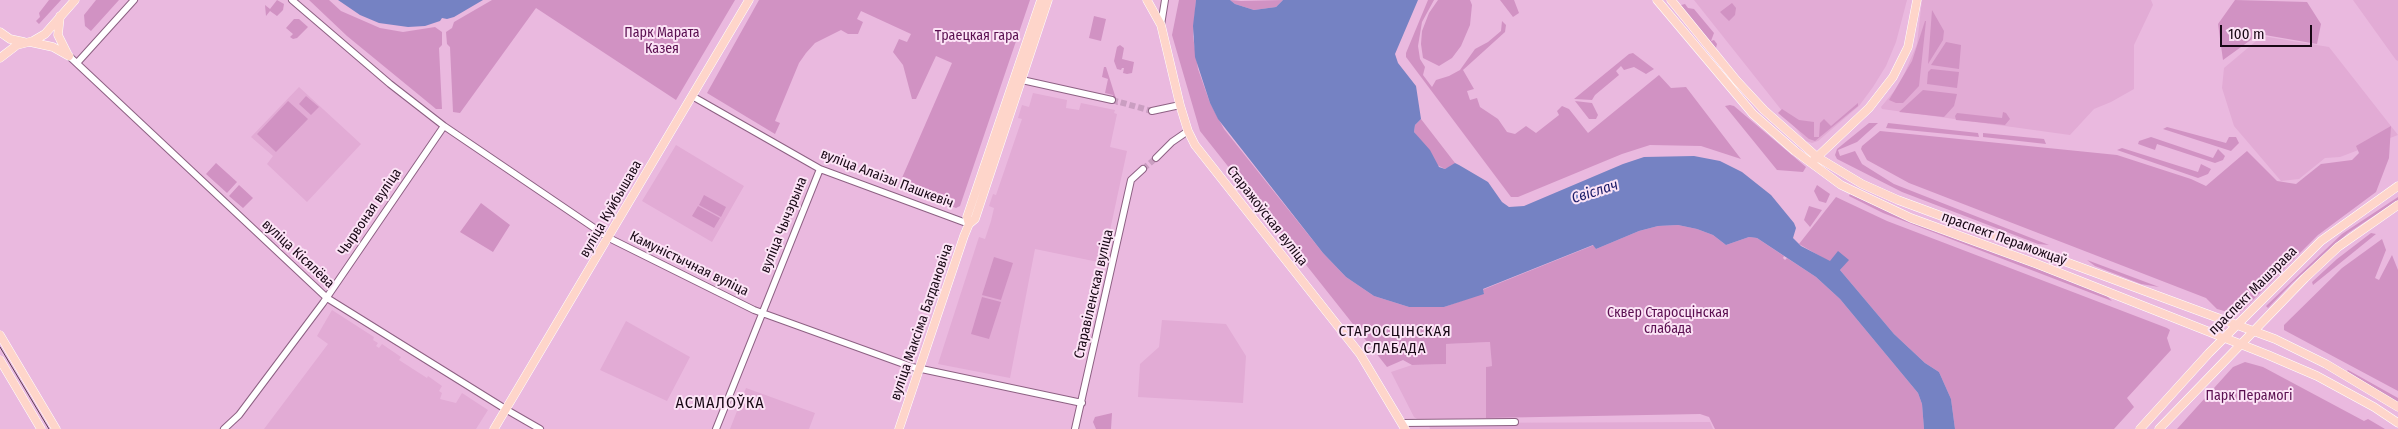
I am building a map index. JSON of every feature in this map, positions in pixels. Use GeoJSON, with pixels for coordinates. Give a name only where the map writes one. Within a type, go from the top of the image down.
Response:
{"type":"FeatureCollection","features":[{"type":"Feature","properties":{"kind":"main road"},"geometry":{"type":"LineString","coordinates":[[0,58],[26,42],[45,34],[75,0]]}},
{"type":"Feature","properties":{"kind":"main road","name":"вуліца Куйбышава"},"geometry":{"type":"LineString","coordinates":[[494,429],[749,0]]}},
{"type":"Feature","properties":{"kind":"main road","name":"вуліца Максіма Багдановіча"},"geometry":{"type":"LineString","coordinates":[[969,224],[966,217],[1041,0]]}},
{"type":"Feature","properties":{"kind":"main road","name":"вуліца Максіма Багдановіча"},"geometry":{"type":"LineString","coordinates":[[899,429],[969,224],[975,219],[1048,0]]}},
{"type":"Feature","properties":{"kind":"main road","name":"Старажоўская вуліца"},"geometry":{"type":"LineString","coordinates":[[1147,0],[1161,25],[1188,131],[1205,158],[1360,354],[1403,426]]}},
{"type":"Feature","properties":{"kind":"main road","name":"праспект Пераможцаў"},"geometry":{"type":"LineString","coordinates":[[1658,0],[1738,99],[1770,131],[1841,185],[1911,218],[2038,264],[2317,376],[2374,407],[2398,423]]}},
{"type":"Feature","properties":{"kind":"main road","name":"праспект Пераможцаў"},"geometry":{"type":"LineString","coordinates":[[1671,0],[1748,94],[1817,157],[1862,184],[1898,200],[2286,344],[2326,364],[2398,408]]}},
{"type":"Feature","properties":{"kind":"main road"},"geometry":{"type":"LineString","coordinates":[[1811,164],[1869,108],[1893,77],[1908,47],[1917,0]]}},
{"type":"Feature","properties":{"kind":"main road"},"geometry":{"type":"LineString","coordinates":[[60,16],[58,35],[69,56]]}},
{"type":"Feature","properties":{"kind":"main road"},"geometry":{"type":"LineString","coordinates":[[0,32],[10,39],[46,44],[69,56]]}},
{"type":"Feature","properties":{"kind":"main road","name":"праспект Машэрава"},"geometry":{"type":"LineString","coordinates":[[2140,429],[2224,338],[2321,242],[2398,186]]}},
{"type":"Feature","properties":{"kind":"main road","name":"праспект Машэрава"},"geometry":{"type":"LineString","coordinates":[[2159,429],[2251,331],[2338,248],[2398,206]]}},
{"type":"Feature","properties":{"kind":"main road"},"geometry":{"type":"LineString","coordinates":[[0,335],[56,429]]}},
{"type":"Feature","properties":{"kind":"main road"},"geometry":{"type":"LineString","coordinates":[[0,360],[41,429]]}},
{"type":"Feature","properties":{"kind":"street"},"geometry":{"type":"LineString","coordinates":[[77,63],[134,0]]}},
{"type":"Feature","properties":{"kind":"street","name":"Камуністычная вуліца"},"geometry":{"type":"LineString","coordinates":[[292,0],[390,84],[444,126],[608,238],[762,313],[918,370],[1082,403]]}},
{"type":"Feature","properties":{"kind":"street"},"geometry":{"type":"LineString","coordinates":[[1161,25],[1165,0]]}},
{"type":"Feature","properties":{"kind":"street","name":"вуліца Кісялёва"},"geometry":{"type":"LineString","coordinates":[[69,56],[327,298],[540,429]]}},
{"type":"Feature","properties":{"kind":"street"},"geometry":{"type":"LineString","coordinates":[[1022,80],[1112,100]]}},
{"type":"Feature","properties":{"kind":"street","name":"вуліца Алаізы Пашкевіч"},"geometry":{"type":"LineString","coordinates":[[692,96],[820,169],[969,224]]}},
{"type":"Feature","properties":{"kind":"street"},"geometry":{"type":"LineString","coordinates":[[1152,111],[1180,105]]}},
{"type":"Feature","properties":{"kind":"street","name":"Чырвоная вуліца"},"geometry":{"type":"LineString","coordinates":[[224,429],[239,415],[327,298],[444,126]]}},
{"type":"Feature","properties":{"kind":"street"},"geometry":{"type":"LineString","coordinates":[[1156,158],[1172,142],[1188,131]]}},
{"type":"Feature","properties":{"kind":"street","name":"вуліца Чычэрына"},"geometry":{"type":"LineString","coordinates":[[716,429],[820,169]]}},
{"type":"Feature","properties":{"kind":"street","name":"Старавіленская вуліца"},"geometry":{"type":"LineString","coordinates":[[1075,429],[1131,180],[1143,169]]}},
{"type":"Feature","properties":{"kind":"street"},"geometry":{"type":"LineString","coordinates":[[1403,426],[1515,422]]}},
{"type":"Feature","properties":{"kind":"shaded area"},"geometry":{"type":"Polygon","coordinates":[[[1694,0],[1907,0],[1896,42],[1886,66],[1873,87],[1859,106],[1818,141],[1812,143],[1806,141],[1694,0]]]}},
{"type":"Feature","properties":{"kind":"shaded area"},"geometry":{"type":"Polygon","coordinates":[[[1922,0],[2151,0],[2153,5],[2134,45],[2134,89],[2094,109],[2070,135],[1882,109],[1881,107],[1900,84],[1917,44],[1922,0]]]}},
{"type":"Feature","properties":{"kind":"shaded area"},"geometry":{"type":"Polygon","coordinates":[[[2353,0],[2398,0],[2398,61],[2396,60],[2353,0]]]}},
{"type":"Feature","properties":{"kind":"shaded area"},"geometry":{"type":"Polygon","coordinates":[[[2262,36],[2329,47],[2398,135],[2340,157],[2325,158],[2299,179],[2281,181],[2234,126],[2222,88],[2224,68],[2262,36]]]}},
{"type":"Feature","properties":{"kind":"shaded area"},"geometry":{"type":"Polygon","coordinates":[[[299,87],[361,144],[307,202],[267,164],[273,156],[251,137],[299,87]]]}},
{"type":"Feature","properties":{"kind":"shaded area"},"geometry":{"type":"Polygon","coordinates":[[[1033,93],[1067,100],[1066,108],[1079,110],[1081,103],[1115,110],[1114,113],[1117,114],[1110,147],[1127,151],[1103,263],[1035,249],[1010,378],[938,364],[979,237],[985,239],[991,221],[994,208],[989,206],[993,194],[996,195],[1022,119],[1018,118],[1022,105],[1029,107],[1033,93]]]}},
{"type":"Feature","properties":{"kind":"shaded area"},"geometry":{"type":"Polygon","coordinates":[[[676,145],[744,186],[712,242],[642,201],[676,145]]]}},
{"type":"Feature","properties":{"kind":"shaded area"},"geometry":{"type":"Polygon","coordinates":[[[332,310],[374,337],[373,340],[378,343],[376,346],[379,348],[382,344],[401,357],[399,360],[442,386],[439,391],[442,393],[440,399],[456,403],[462,393],[488,410],[476,429],[264,429],[328,344],[317,336],[332,310]]]}},
{"type":"Feature","properties":{"kind":"shaded area"},"geometry":{"type":"Polygon","coordinates":[[[1162,320],[1226,324],[1246,356],[1243,403],[1138,397],[1140,364],[1159,347],[1162,320]]]}},
{"type":"Feature","properties":{"kind":"shaded area"},"geometry":{"type":"Polygon","coordinates":[[[626,321],[690,357],[667,401],[600,370],[626,321]]]}},
{"type":"Feature","properties":{"kind":"shaded area"},"geometry":{"type":"Polygon","coordinates":[[[1491,342],[1492,366],[1486,367],[1486,418],[1419,420],[1414,417],[1391,372],[1412,365],[1446,364],[1445,344],[1491,342]]]}},
{"type":"Feature","properties":{"kind":"shaded area"},"geometry":{"type":"Polygon","coordinates":[[[746,388],[815,413],[809,429],[730,429],[746,388]]]}},
{"type":"Feature","properties":{"kind":"shaded area"},"geometry":{"type":"Polygon","coordinates":[[[1710,422],[1713,429],[1430,429],[1428,423],[1710,422]]]}},
{"type":"Feature","properties":{"kind":"green space"},"geometry":{"type":"Polygon","coordinates":[[[49,0],[61,0],[39,24],[36,21],[40,17],[39,13],[49,0]]]}},
{"type":"Feature","properties":{"kind":"green space"},"geometry":{"type":"Polygon","coordinates":[[[96,0],[119,0],[91,31],[85,26],[84,15],[96,0]]]}},
{"type":"Feature","properties":{"kind":"green space"},"geometry":{"type":"Polygon","coordinates":[[[277,0],[284,4],[283,10],[277,16],[270,11],[266,16],[265,5],[270,9],[277,0]]]}},
{"type":"Feature","properties":{"kind":"green space"},"geometry":{"type":"Polygon","coordinates":[[[309,0],[329,0],[341,11],[380,28],[403,32],[435,27],[442,32],[442,45],[439,48],[442,109],[436,109],[347,36],[309,0]]]}},
{"type":"Feature","properties":{"kind":"green space","name":"Парк Марата Казея"},"geometry":{"type":"Polygon","coordinates":[[[492,0],[735,0],[676,100],[536,8],[460,113],[453,112],[450,47],[447,44],[446,32],[452,28],[454,22],[492,0]]]}},
{"type":"Feature","properties":{"kind":"green space","name":"Траецкая гара"},"geometry":{"type":"Polygon","coordinates":[[[759,0],[1030,0],[960,206],[956,208],[898,187],[952,63],[936,56],[916,99],[912,99],[903,65],[893,52],[899,39],[907,42],[911,34],[861,11],[857,19],[863,22],[858,34],[848,34],[841,30],[815,43],[799,63],[775,121],[780,123],[775,134],[707,93],[759,0]]]}},
{"type":"Feature","properties":{"kind":"green space","name":"Сквер Старосцінская слабада"},"geometry":{"type":"Polygon","coordinates":[[[1179,0],[1196,0],[1193,36],[1198,69],[1210,103],[1224,129],[1323,253],[1346,277],[1374,296],[1409,307],[1444,307],[1484,293],[1482,290],[1594,245],[1596,249],[1639,231],[1658,226],[1678,225],[1697,229],[1713,235],[1726,245],[1749,237],[1757,238],[1784,256],[1785,260],[1787,258],[1816,277],[1840,299],[1918,393],[1922,404],[1924,429],[1715,429],[1709,417],[1700,414],[1486,418],[1486,367],[1492,366],[1490,342],[1446,344],[1446,364],[1412,365],[1403,360],[1387,367],[1200,131],[1172,35],[1179,0]]]}},
{"type":"Feature","properties":{"kind":"green space"},"geometry":{"type":"Polygon","coordinates":[[[1230,0],[1283,0],[1276,7],[1254,10],[1235,4],[1230,0]]]}},
{"type":"Feature","properties":{"kind":"green space"},"geometry":{"type":"Polygon","coordinates":[[[1428,0],[1434,0],[1422,22],[1418,46],[1420,59],[1425,67],[1423,75],[1432,87],[1436,80],[1460,70],[1475,49],[1488,42],[1501,31],[1502,21],[1506,25],[1505,32],[1463,70],[1474,89],[1467,91],[1470,100],[1477,98],[1480,107],[1498,119],[1507,132],[1515,134],[1526,126],[1536,133],[1559,115],[1557,111],[1562,106],[1569,109],[1588,133],[1659,75],[1671,88],[1686,87],[1741,159],[1701,146],[1650,145],[1622,154],[1518,197],[1511,197],[1406,57],[1428,0]]]}},
{"type":"Feature","properties":{"kind":"green space"},"geometry":{"type":"Polygon","coordinates":[[[1438,0],[1470,0],[1472,5],[1470,25],[1461,46],[1452,58],[1439,66],[1423,58],[1421,44],[1422,31],[1429,13],[1438,0]]]}},
{"type":"Feature","properties":{"kind":"green space"},"geometry":{"type":"Polygon","coordinates":[[[1500,0],[1514,0],[1519,13],[1513,17],[1500,0]]]}},
{"type":"Feature","properties":{"kind":"green space"},"geometry":{"type":"Polygon","coordinates":[[[2235,0],[2307,2],[2321,24],[2317,44],[2259,34],[2223,60],[2218,24],[2235,0]]]}},
{"type":"Feature","properties":{"kind":"green space"},"geometry":{"type":"Polygon","coordinates":[[[1732,3],[1736,8],[1735,15],[1729,21],[1720,12],[1732,3]]]}},
{"type":"Feature","properties":{"kind":"green space"},"geometry":{"type":"Polygon","coordinates":[[[1685,4],[1688,8],[1694,9],[1714,33],[1711,41],[1714,40],[1717,44],[1716,48],[1681,5],[1685,4]]]}},
{"type":"Feature","properties":{"kind":"green space"},"geometry":{"type":"Polygon","coordinates":[[[1932,10],[1944,31],[1943,40],[1928,64],[1932,10]]]}},
{"type":"Feature","properties":{"kind":"green space"},"geometry":{"type":"Polygon","coordinates":[[[1094,16],[1106,19],[1101,41],[1089,38],[1094,16]]]}},
{"type":"Feature","properties":{"kind":"green space"},"geometry":{"type":"Polygon","coordinates":[[[294,19],[299,19],[308,27],[297,38],[293,39],[290,37],[293,34],[286,28],[294,19]]]}},
{"type":"Feature","properties":{"kind":"green space"},"geometry":{"type":"Polygon","coordinates":[[[1925,21],[1919,86],[1903,103],[1896,103],[1889,100],[1912,61],[1925,21]]]}},
{"type":"Feature","properties":{"kind":"green space"},"geometry":{"type":"Polygon","coordinates":[[[1946,42],[1961,45],[1959,69],[1931,65],[1946,42]]]}},
{"type":"Feature","properties":{"kind":"green space"},"geometry":{"type":"Polygon","coordinates":[[[1120,45],[1124,48],[1122,59],[1134,62],[1132,73],[1123,73],[1124,68],[1121,70],[1117,69],[1114,61],[1117,47],[1120,45]]]}},
{"type":"Feature","properties":{"kind":"green space"},"geometry":{"type":"Polygon","coordinates":[[[1633,53],[1654,69],[1646,74],[1634,67],[1624,70],[1621,66],[1616,71],[1619,75],[1595,95],[1592,100],[1574,99],[1629,54],[1633,53]]]}},
{"type":"Feature","properties":{"kind":"green space"},"geometry":{"type":"Polygon","coordinates":[[[1104,67],[1106,67],[1118,105],[1112,103],[1113,95],[1105,93],[1108,79],[1102,77],[1104,67]]]}},
{"type":"Feature","properties":{"kind":"green space"},"geometry":{"type":"Polygon","coordinates":[[[1931,69],[1959,72],[1957,88],[1927,84],[1928,72],[1931,69]]]}},
{"type":"Feature","properties":{"kind":"green space"},"geometry":{"type":"Polygon","coordinates":[[[1923,90],[1957,94],[1954,106],[1944,117],[1899,112],[1923,90]]]}},
{"type":"Feature","properties":{"kind":"green space"},"geometry":{"type":"Polygon","coordinates":[[[306,96],[319,107],[311,115],[299,104],[306,96]]]}},
{"type":"Feature","properties":{"kind":"green space"},"geometry":{"type":"Polygon","coordinates":[[[288,101],[308,119],[276,152],[257,134],[288,101]]]}},
{"type":"Feature","properties":{"kind":"green space"},"geometry":{"type":"Polygon","coordinates":[[[1575,101],[1592,103],[1598,115],[1596,119],[1589,119],[1575,101]]]}},
{"type":"Feature","properties":{"kind":"green space"},"geometry":{"type":"Polygon","coordinates":[[[1858,103],[1858,106],[1815,141],[1809,139],[1778,113],[1782,109],[1799,120],[1814,122],[1814,137],[1819,137],[1820,123],[1824,119],[1831,126],[1858,103]]]}},
{"type":"Feature","properties":{"kind":"green space"},"geometry":{"type":"Polygon","coordinates":[[[1725,106],[1734,106],[1806,167],[1803,172],[1777,170],[1725,106]]]}},
{"type":"Feature","properties":{"kind":"green space"},"geometry":{"type":"Polygon","coordinates":[[[2003,112],[2010,119],[2005,125],[1956,120],[1955,116],[1957,113],[2002,118],[2003,112]]]}},
{"type":"Feature","properties":{"kind":"green space"},"geometry":{"type":"Polygon","coordinates":[[[1421,119],[1455,163],[1454,165],[1445,169],[1437,165],[1414,132],[1415,125],[1421,119]]]}},
{"type":"Feature","properties":{"kind":"green space"},"geometry":{"type":"Polygon","coordinates":[[[1869,123],[1878,123],[1857,142],[1838,150],[1840,156],[1855,151],[1862,164],[1894,184],[2049,245],[2038,244],[1902,192],[1837,159],[1835,155],[1837,149],[1869,123]]]}},
{"type":"Feature","properties":{"kind":"green space"},"geometry":{"type":"Polygon","coordinates":[[[1888,123],[1978,133],[1979,137],[1886,128],[1888,123]]]}},
{"type":"Feature","properties":{"kind":"green space"},"geometry":{"type":"Polygon","coordinates":[[[2391,126],[2389,158],[2376,192],[2318,235],[2243,310],[2235,314],[2217,309],[2206,298],[1909,183],[1867,160],[1861,149],[1880,131],[2117,155],[2191,179],[2206,186],[2247,151],[2277,181],[2296,184],[2321,164],[2352,160],[2359,153],[2356,146],[2391,126]]]}},
{"type":"Feature","properties":{"kind":"green space"},"geometry":{"type":"Polygon","coordinates":[[[2167,127],[2226,143],[2229,137],[2236,137],[2239,143],[2231,151],[2163,129],[2167,127]]]}},
{"type":"Feature","properties":{"kind":"green space"},"geometry":{"type":"Polygon","coordinates":[[[1983,133],[2044,139],[2046,144],[1983,137],[1983,133]]]}},
{"type":"Feature","properties":{"kind":"green space"},"geometry":{"type":"Polygon","coordinates":[[[2151,137],[2213,158],[2218,149],[2225,156],[2223,160],[2215,163],[2157,144],[2155,150],[2138,144],[2139,141],[2151,137]]]}},
{"type":"Feature","properties":{"kind":"green space"},"geometry":{"type":"Polygon","coordinates":[[[2122,148],[2198,172],[2201,164],[2211,169],[2208,174],[2198,178],[2117,150],[2122,148]]]}},
{"type":"Feature","properties":{"kind":"green space"},"geometry":{"type":"Polygon","coordinates":[[[216,163],[237,182],[227,193],[206,174],[216,163]]]}},
{"type":"Feature","properties":{"kind":"green space"},"geometry":{"type":"Polygon","coordinates":[[[239,185],[253,198],[243,208],[229,196],[239,185]]]}},
{"type":"Feature","properties":{"kind":"green space"},"geometry":{"type":"Polygon","coordinates":[[[1817,185],[1830,194],[1826,203],[1819,201],[1814,191],[1817,185]]]}},
{"type":"Feature","properties":{"kind":"green space"},"geometry":{"type":"Polygon","coordinates":[[[1850,194],[1885,210],[2106,295],[2112,301],[1883,213],[1849,196],[1850,194]]]}},
{"type":"Feature","properties":{"kind":"green space"},"geometry":{"type":"Polygon","coordinates":[[[704,195],[726,207],[721,217],[699,205],[704,195]]]}},
{"type":"Feature","properties":{"kind":"green space"},"geometry":{"type":"Polygon","coordinates":[[[1836,197],[1887,221],[2167,328],[2170,330],[2167,338],[2171,350],[2127,398],[2134,407],[2114,429],[1955,429],[1951,399],[1939,372],[1925,363],[1894,334],[1840,270],[1848,260],[1830,262],[1799,244],[1836,197]]]}},
{"type":"Feature","properties":{"kind":"green space"},"geometry":{"type":"Polygon","coordinates":[[[2398,197],[2398,200],[2348,233],[2292,283],[2268,308],[2266,306],[2342,234],[2398,197]]]}},
{"type":"Feature","properties":{"kind":"green space"},"geometry":{"type":"Polygon","coordinates":[[[481,203],[510,225],[493,252],[460,232],[481,203]]]}},
{"type":"Feature","properties":{"kind":"green space"},"geometry":{"type":"Polygon","coordinates":[[[698,206],[720,218],[714,228],[692,216],[698,206]]]}},
{"type":"Feature","properties":{"kind":"green space"},"geometry":{"type":"Polygon","coordinates":[[[1809,206],[1822,210],[1810,227],[1804,220],[1809,206]]]}},
{"type":"Feature","properties":{"kind":"green space"},"geometry":{"type":"Polygon","coordinates":[[[2371,233],[2376,234],[2313,285],[2312,282],[2337,259],[2371,233]]]}},
{"type":"Feature","properties":{"kind":"green space"},"geometry":{"type":"Polygon","coordinates":[[[2382,239],[2386,250],[2375,278],[2379,280],[2392,255],[2398,270],[2398,391],[2284,330],[2284,325],[2342,268],[2382,239]]]}},
{"type":"Feature","properties":{"kind":"green space"},"geometry":{"type":"Polygon","coordinates":[[[994,257],[1013,263],[1001,300],[982,295],[994,257]]]}},
{"type":"Feature","properties":{"kind":"green space"},"geometry":{"type":"Polygon","coordinates":[[[2087,260],[2159,287],[2141,284],[2095,266],[2087,260]]]}},
{"type":"Feature","properties":{"kind":"green space"},"geometry":{"type":"Polygon","coordinates":[[[982,297],[1001,302],[989,339],[971,334],[982,297]]]}},
{"type":"Feature","properties":{"kind":"green space","name":"Парк Перамогі"},"geometry":{"type":"Polygon","coordinates":[[[2245,362],[2263,367],[2364,421],[2368,419],[2385,429],[2177,429],[2233,367],[2245,362]]]}},
{"type":"Feature","properties":{"kind":"green space"},"geometry":{"type":"Polygon","coordinates":[[[2347,371],[2398,398],[2398,403],[2347,371]]]}},
{"type":"Feature","properties":{"kind":"green space"},"geometry":{"type":"Polygon","coordinates":[[[1112,413],[1111,429],[1096,429],[1093,422],[1095,417],[1112,413]]]}},
{"type":"Feature","properties":{"kind":"water"},"geometry":{"type":"Polygon","coordinates":[[[338,0],[483,0],[454,17],[442,18],[440,21],[425,26],[408,27],[379,23],[360,15],[338,0]]]}},
{"type":"Feature","properties":{"kind":"water","name":"Свіслач"},"geometry":{"type":"Polygon","coordinates":[[[1196,0],[1230,0],[1235,4],[1254,10],[1276,7],[1283,0],[1418,0],[1395,54],[1398,63],[1416,86],[1421,119],[1415,125],[1414,132],[1430,150],[1439,167],[1445,169],[1455,163],[1459,165],[1488,182],[1502,202],[1509,207],[1524,206],[1644,157],[1694,156],[1720,161],[1742,172],[1771,195],[1794,223],[1796,228],[1793,238],[1801,246],[1830,261],[1838,251],[1849,260],[1840,270],[1894,334],[1925,363],[1939,372],[1951,399],[1955,429],[1924,429],[1922,404],[1918,393],[1840,299],[1816,277],[1757,238],[1749,237],[1726,245],[1713,235],[1697,229],[1678,225],[1658,226],[1639,231],[1596,249],[1593,245],[1483,289],[1484,294],[1444,307],[1409,307],[1374,296],[1346,277],[1323,253],[1218,119],[1210,103],[1195,57],[1193,26],[1196,0]]]}},
{"type":"Feature","properties":{"kind":"tunnel"},"geometry":{"type":"LineString","coordinates":[[1112,100],[1152,111]]}},
{"type":"Feature","properties":{"kind":"tunnel"},"geometry":{"type":"LineString","coordinates":[[1143,169],[1156,158]]}},
{"type":"Feature","properties":{"kind":"tram line"},"geometry":{"type":"LineString","coordinates":[[0,347],[49,429]]}},
{"type":"Feature","properties":{"kind":"district","name":"СТАРОСЦІНСКАЯ СЛАБАДА"},"geometry":{"type":"Point","coordinates":[1395,340]}},
{"type":"Feature","properties":{"kind":"district","name":"АСМАЛОЎКА"},"geometry":{"type":"Point","coordinates":[720,404]}}]}
